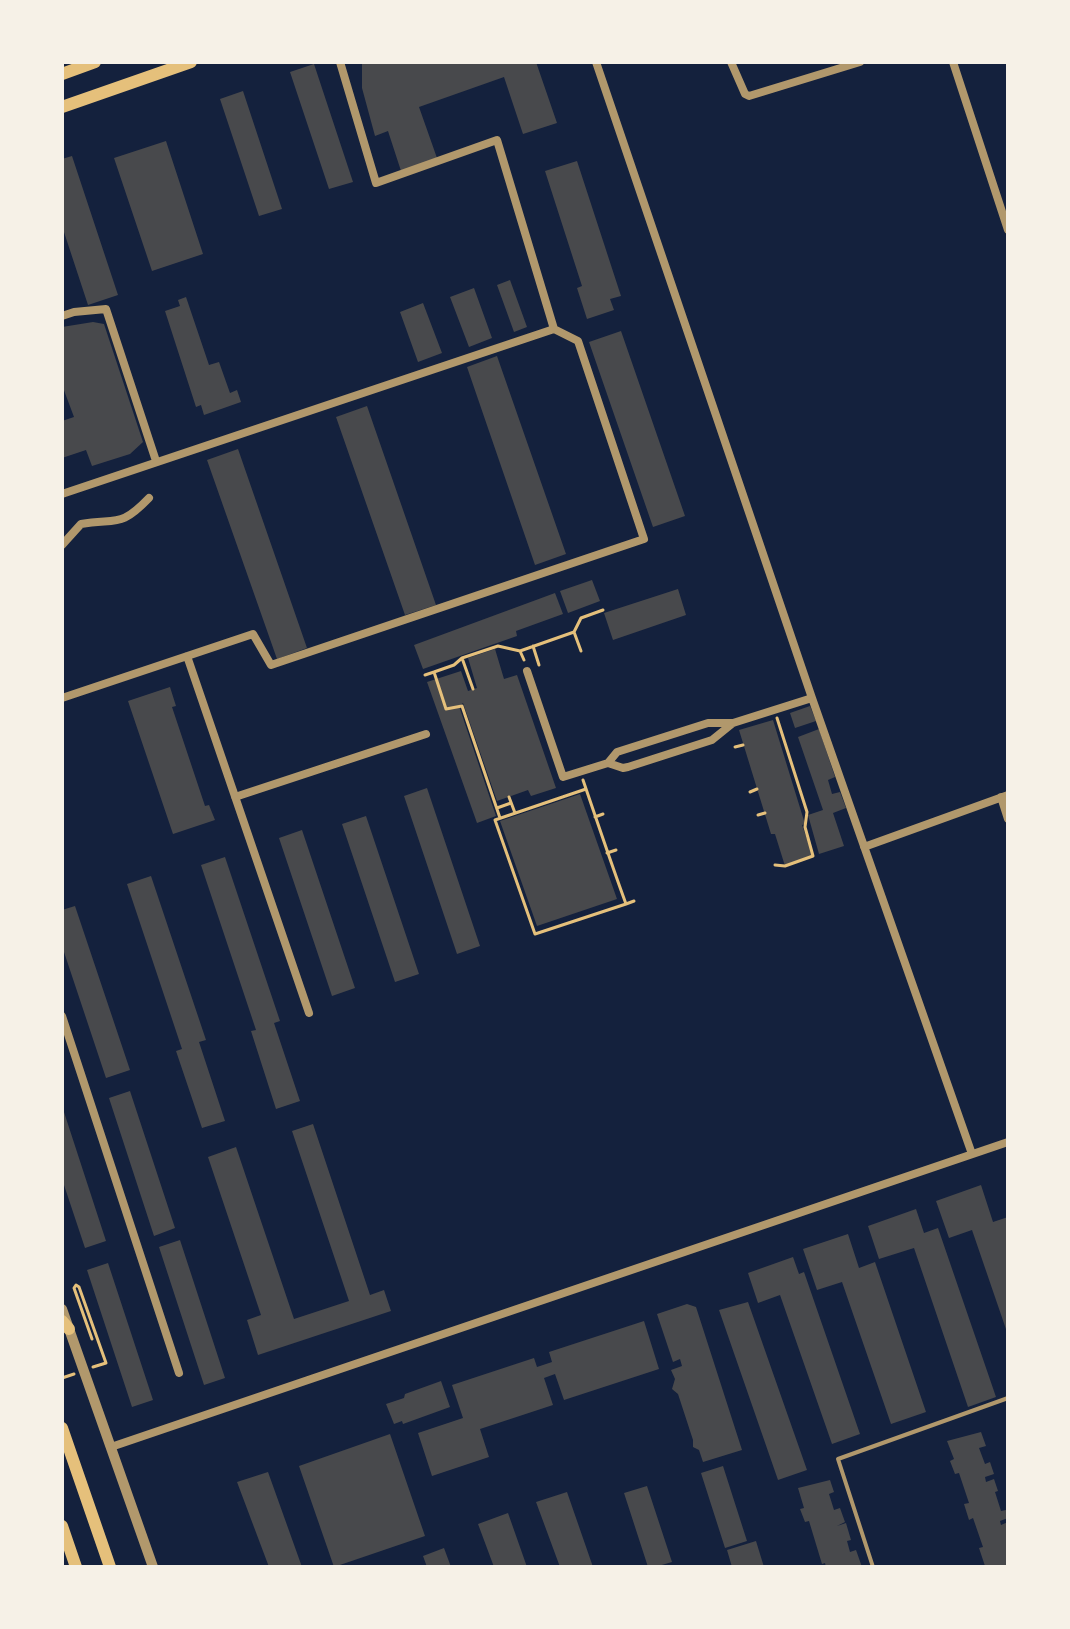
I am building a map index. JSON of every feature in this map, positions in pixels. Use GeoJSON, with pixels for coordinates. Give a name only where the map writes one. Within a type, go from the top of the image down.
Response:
{"type":"FeatureCollection","features":[{"type":"Feature","properties":{"kind":"main road"},"geometry":{"type":"LineString","coordinates":[[62,74],[95,62]]}},
{"type":"Feature","properties":{"kind":"main road"},"geometry":{"type":"LineString","coordinates":[[62,107],[191,62]]}},
{"type":"Feature","properties":{"kind":"main road"},"geometry":{"type":"LineString","coordinates":[[62,1428],[110,1567]]}},
{"type":"Feature","properties":{"kind":"main road"},"geometry":{"type":"LineString","coordinates":[[62,1526],[76,1567]]}},
{"type":"Feature","properties":{"kind":"street"},"geometry":{"type":"LineString","coordinates":[[340,62],[376,183],[497,140],[554,329]]}},
{"type":"Feature","properties":{"kind":"street"},"geometry":{"type":"LineString","coordinates":[[596,62],[812,698],[972,1154]]}},
{"type":"Feature","properties":{"kind":"street"},"geometry":{"type":"LineString","coordinates":[[731,62],[745,94],[749,96],[860,62]]}},
{"type":"Feature","properties":{"kind":"street"},"geometry":{"type":"LineString","coordinates":[[953,62],[1008,230]]}},
{"type":"Feature","properties":{"kind":"street"},"geometry":{"type":"LineString","coordinates":[[62,316],[106,309],[156,461]]}},
{"type":"Feature","properties":{"kind":"street"},"geometry":{"type":"LineString","coordinates":[[62,494],[554,329],[578,341],[644,539],[271,665],[253,634],[62,698]]}},
{"type":"Feature","properties":{"kind":"street"},"geometry":{"type":"LineString","coordinates":[[62,545],[81,524],[131,517],[149,498]]}},
{"type":"Feature","properties":{"kind":"street"},"geometry":{"type":"LineString","coordinates":[[187,656],[309,1013]]}},
{"type":"Feature","properties":{"kind":"street"},"geometry":{"type":"LineString","coordinates":[[527,671],[563,777],[608,763],[617,752],[708,723],[733,723]]}},
{"type":"Feature","properties":{"kind":"street"},"geometry":{"type":"LineString","coordinates":[[608,763],[623,768],[705,742],[733,723],[812,698]]}},
{"type":"Feature","properties":{"kind":"street"},"geometry":{"type":"LineString","coordinates":[[235,797],[426,734]]}},
{"type":"Feature","properties":{"kind":"street"},"geometry":{"type":"LineString","coordinates":[[864,847],[1004,796],[1008,819]]}},
{"type":"Feature","properties":{"kind":"street"},"geometry":{"type":"LineString","coordinates":[[62,1016],[179,1373]]}},
{"type":"Feature","properties":{"kind":"street"},"geometry":{"type":"LineString","coordinates":[[111,1447],[1007,1143]]}},
{"type":"Feature","properties":{"kind":"street"},"geometry":{"type":"LineString","coordinates":[[62,1309],[153,1567]]}},
{"type":"Feature","properties":{"kind":"lane"},"geometry":{"type":"LineString","coordinates":[[873,1567],[838,1459],[1008,1398]]}},
{"type":"Feature","properties":{"kind":"path"},"geometry":{"type":"LineString","coordinates":[[425,675],[498,646],[520,651],[574,632],[581,618],[603,610]]}},
{"type":"Feature","properties":{"kind":"path"},"geometry":{"type":"LineString","coordinates":[[574,632],[581,651]]}},
{"type":"Feature","properties":{"kind":"path"},"geometry":{"type":"LineString","coordinates":[[579,644],[585,642]]}},
{"type":"Feature","properties":{"kind":"path"},"geometry":{"type":"LineString","coordinates":[[533,646],[539,665]]}},
{"type":"Feature","properties":{"kind":"path"},"geometry":{"type":"LineString","coordinates":[[520,651],[527,671]]}},
{"type":"Feature","properties":{"kind":"path"},"geometry":{"type":"LineString","coordinates":[[462,658],[473,689]]}},
{"type":"Feature","properties":{"kind":"path"},"geometry":{"type":"LineString","coordinates":[[454,665],[465,667]]}},
{"type":"Feature","properties":{"kind":"path"},"geometry":{"type":"LineString","coordinates":[[434,672],[446,709],[462,706],[500,818]]}},
{"type":"Feature","properties":{"kind":"path"},"geometry":{"type":"LineString","coordinates":[[775,710],[795,782],[807,812],[805,827],[813,856],[785,866],[775,865]]}},
{"type":"Feature","properties":{"kind":"path"},"geometry":{"type":"LineString","coordinates":[[735,747],[743,745]]}},
{"type":"Feature","properties":{"kind":"path"},"geometry":{"type":"LineString","coordinates":[[580,773],[626,904]]}},
{"type":"Feature","properties":{"kind":"path"},"geometry":{"type":"LineString","coordinates":[[586,789],[495,820],[528,921],[535,934],[634,901]]}},
{"type":"Feature","properties":{"kind":"path"},"geometry":{"type":"LineString","coordinates":[[750,792],[757,789]]}},
{"type":"Feature","properties":{"kind":"path"},"geometry":{"type":"LineString","coordinates":[[509,797],[515,813]]}},
{"type":"Feature","properties":{"kind":"path"},"geometry":{"type":"LineString","coordinates":[[497,808],[511,803]]}},
{"type":"Feature","properties":{"kind":"path"},"geometry":{"type":"LineString","coordinates":[[758,815],[765,813]]}},
{"type":"Feature","properties":{"kind":"path"},"geometry":{"type":"LineString","coordinates":[[595,817],[603,814]]}},
{"type":"Feature","properties":{"kind":"path"},"geometry":{"type":"LineString","coordinates":[[607,853],[616,850]]}},
{"type":"Feature","properties":{"kind":"path"},"geometry":{"type":"LineString","coordinates":[[86,1370],[106,1363],[76,1285],[74,1288],[92,1339]]}},
{"type":"Feature","properties":{"kind":"path"},"geometry":{"type":"LineString","coordinates":[[62,1378],[76,1373]]}},
{"type":"Feature","properties":{"kind":"building"},"geometry":{"type":"Polygon","coordinates":[[[362,62],[536,62],[557,123],[523,134],[504,77],[419,107],[437,158],[401,171],[388,131],[375,136],[362,88],[362,62]]]}},
{"type":"Feature","properties":{"kind":"building"},"geometry":{"type":"Polygon","coordinates":[[[314,64],[353,182],[329,189],[290,72],[314,64]]]}},
{"type":"Feature","properties":{"kind":"building"},"geometry":{"type":"Polygon","coordinates":[[[243,91],[282,209],[259,216],[220,99],[243,91]]]}},
{"type":"Feature","properties":{"kind":"building"},"geometry":{"type":"Polygon","coordinates":[[[166,141],[203,254],[152,271],[114,158],[166,141]]]}},
{"type":"Feature","properties":{"kind":"building"},"geometry":{"type":"Polygon","coordinates":[[[72,156],[118,295],[88,305],[62,226],[62,159],[72,156]]]}},
{"type":"Feature","properties":{"kind":"building"},"geometry":{"type":"Polygon","coordinates":[[[577,161],[621,296],[610,299],[614,310],[587,319],[577,288],[582,286],[545,171],[577,161]]]}},
{"type":"Feature","properties":{"kind":"building"},"geometry":{"type":"Polygon","coordinates":[[[510,280],[527,327],[514,332],[497,285],[510,280]]]}},
{"type":"Feature","properties":{"kind":"building"},"geometry":{"type":"Polygon","coordinates":[[[474,288],[492,338],[469,347],[450,297],[474,288]]]}},
{"type":"Feature","properties":{"kind":"building"},"geometry":{"type":"Polygon","coordinates":[[[186,297],[209,365],[219,362],[230,393],[237,390],[241,402],[204,415],[201,405],[196,407],[165,311],[180,306],[178,300],[186,297]]]}},
{"type":"Feature","properties":{"kind":"building"},"geometry":{"type":"Polygon","coordinates":[[[423,303],[442,353],[418,362],[400,312],[423,303]]]}},
{"type":"Feature","properties":{"kind":"building"},"geometry":{"type":"Polygon","coordinates":[[[93,322],[104,324],[143,442],[130,454],[92,466],[86,450],[62,458],[62,421],[74,417],[62,385],[62,327],[93,322]]]}},
{"type":"Feature","properties":{"kind":"building"},"geometry":{"type":"Polygon","coordinates":[[[621,331],[685,516],[653,527],[589,342],[621,331]]]}},
{"type":"Feature","properties":{"kind":"building"},"geometry":{"type":"Polygon","coordinates":[[[497,356],[566,554],[535,565],[467,367],[497,356]]]}},
{"type":"Feature","properties":{"kind":"building"},"geometry":{"type":"Polygon","coordinates":[[[367,406],[436,605],[405,615],[336,417],[367,406]]]}},
{"type":"Feature","properties":{"kind":"building"},"geometry":{"type":"Polygon","coordinates":[[[238,449],[307,648],[277,659],[207,460],[238,449]]]}},
{"type":"Feature","properties":{"kind":"building"},"geometry":{"type":"Polygon","coordinates":[[[592,580],[600,601],[568,613],[560,591],[592,580]]]}},
{"type":"Feature","properties":{"kind":"building"},"geometry":{"type":"Polygon","coordinates":[[[678,589],[686,615],[613,640],[604,613],[678,589]]]}},
{"type":"Feature","properties":{"kind":"building"},"geometry":{"type":"Polygon","coordinates":[[[555,593],[563,614],[516,631],[517,636],[423,669],[414,645],[555,593]]]}},
{"type":"Feature","properties":{"kind":"building"},"geometry":{"type":"Polygon","coordinates":[[[495,649],[504,679],[517,675],[556,788],[531,796],[528,790],[497,801],[463,703],[459,706],[496,816],[477,823],[427,682],[461,671],[468,691],[477,688],[468,658],[495,649]]]}},
{"type":"Feature","properties":{"kind":"building"},"geometry":{"type":"Polygon","coordinates":[[[170,687],[176,706],[172,707],[205,806],[209,805],[215,820],[173,834],[128,701],[170,687]]]}},
{"type":"Feature","properties":{"kind":"building"},"geometry":{"type":"Polygon","coordinates":[[[810,706],[816,721],[795,728],[790,713],[810,706]]]}},
{"type":"Feature","properties":{"kind":"building"},"geometry":{"type":"Polygon","coordinates":[[[773,720],[813,856],[785,866],[775,834],[771,834],[739,730],[773,720]]]}},
{"type":"Feature","properties":{"kind":"building"},"geometry":{"type":"Polygon","coordinates":[[[819,729],[835,777],[828,780],[832,794],[840,792],[846,808],[833,813],[844,846],[819,854],[808,815],[823,810],[798,737],[819,729]]]}},
{"type":"Feature","properties":{"kind":"building"},"geometry":{"type":"Polygon","coordinates":[[[427,788],[480,946],[457,954],[404,796],[427,788]]]}},
{"type":"Feature","properties":{"kind":"building"},"geometry":{"type":"Polygon","coordinates":[[[580,794],[617,899],[537,926],[500,821],[580,794]]]}},
{"type":"Feature","properties":{"kind":"building"},"geometry":{"type":"Polygon","coordinates":[[[366,816],[419,974],[395,982],[342,824],[366,816]]]}},
{"type":"Feature","properties":{"kind":"building"},"geometry":{"type":"Polygon","coordinates":[[[302,830],[355,988],[332,996],[279,838],[302,830]]]}},
{"type":"Feature","properties":{"kind":"building"},"geometry":{"type":"Polygon","coordinates":[[[225,857],[280,1021],[274,1023],[300,1101],[276,1109],[251,1031],[256,1030],[201,865],[225,857]]]}},
{"type":"Feature","properties":{"kind":"building"},"geometry":{"type":"Polygon","coordinates":[[[151,876],[206,1040],[199,1042],[225,1121],[202,1128],[176,1051],[182,1049],[127,884],[151,876]]]}},
{"type":"Feature","properties":{"kind":"building"},"geometry":{"type":"Polygon","coordinates":[[[75,906],[130,1070],[106,1078],[62,946],[62,910],[75,906]]]}},
{"type":"Feature","properties":{"kind":"building"},"geometry":{"type":"Polygon","coordinates":[[[130,1091],[175,1228],[154,1236],[109,1098],[130,1091]]]}},
{"type":"Feature","properties":{"kind":"building"},"geometry":{"type":"Polygon","coordinates":[[[63,1109],[106,1241],[85,1248],[62,1179],[63,1109]]]}},
{"type":"Feature","properties":{"kind":"building"},"geometry":{"type":"Polygon","coordinates":[[[313,1124],[370,1295],[384,1290],[391,1311],[258,1355],[247,1320],[261,1315],[208,1157],[236,1147],[294,1319],[349,1301],[292,1131],[313,1124]]]}},
{"type":"Feature","properties":{"kind":"building"},"geometry":{"type":"Polygon","coordinates":[[[981,1185],[993,1222],[1008,1217],[1008,1335],[972,1230],[949,1238],[936,1201],[981,1185]]]}},
{"type":"Feature","properties":{"kind":"building"},"geometry":{"type":"Polygon","coordinates":[[[916,1209],[924,1233],[938,1228],[996,1397],[968,1407],[914,1248],[879,1259],[868,1226],[916,1209]]]}},
{"type":"Feature","properties":{"kind":"building"},"geometry":{"type":"Polygon","coordinates":[[[848,1234],[859,1268],[875,1262],[926,1412],[891,1424],[842,1282],[817,1290],[803,1249],[848,1234]]]}},
{"type":"Feature","properties":{"kind":"building"},"geometry":{"type":"Polygon","coordinates":[[[180,1240],[225,1378],[204,1385],[159,1247],[180,1240]]]}},
{"type":"Feature","properties":{"kind":"building"},"geometry":{"type":"Polygon","coordinates":[[[793,1257],[799,1274],[804,1272],[860,1434],[832,1444],[780,1295],[758,1303],[748,1273],[793,1257]]]}},
{"type":"Feature","properties":{"kind":"building"},"geometry":{"type":"Polygon","coordinates":[[[108,1263],[153,1400],[132,1407],[87,1270],[108,1263]]]}},
{"type":"Feature","properties":{"kind":"building"},"geometry":{"type":"Polygon","coordinates":[[[748,1302],[807,1470],[778,1480],[719,1310],[748,1302]]]}},
{"type":"Feature","properties":{"kind":"building"},"geometry":{"type":"Polygon","coordinates":[[[687,1304],[696,1307],[742,1450],[703,1462],[699,1450],[693,1447],[678,1394],[672,1389],[675,1379],[671,1370],[682,1366],[680,1359],[673,1362],[657,1314],[687,1304]]]}},
{"type":"Feature","properties":{"kind":"building"},"geometry":{"type":"Polygon","coordinates":[[[644,1321],[659,1369],[564,1400],[555,1374],[544,1378],[553,1405],[480,1429],[489,1457],[432,1476],[418,1433],[463,1418],[452,1385],[534,1358],[537,1367],[552,1362],[549,1352],[644,1321]]]}},
{"type":"Feature","properties":{"kind":"building"},"geometry":{"type":"Polygon","coordinates":[[[441,1381],[450,1407],[403,1424],[402,1421],[394,1424],[386,1404],[441,1381]]]}},
{"type":"Feature","properties":{"kind":"building"},"geometry":{"type":"Polygon","coordinates":[[[981,1432],[986,1446],[979,1448],[985,1464],[990,1462],[994,1474],[985,1477],[986,1482],[994,1479],[1001,1511],[1006,1510],[1008,1516],[1000,1521],[1001,1525],[1008,1522],[1008,1567],[985,1566],[979,1548],[983,1547],[973,1518],[969,1520],[964,1504],[969,1503],[959,1473],[955,1474],[950,1461],[954,1459],[947,1441],[981,1432]]]}},
{"type":"Feature","properties":{"kind":"building"},"geometry":{"type":"Polygon","coordinates":[[[390,1434],[425,1536],[334,1567],[299,1466],[390,1434]]]}},
{"type":"Feature","properties":{"kind":"building"},"geometry":{"type":"Polygon","coordinates":[[[723,1466],[747,1541],[725,1548],[701,1473],[723,1466]]]}},
{"type":"Feature","properties":{"kind":"building"},"geometry":{"type":"Polygon","coordinates":[[[268,1472],[302,1567],[269,1567],[237,1482],[268,1472]]]}},
{"type":"Feature","properties":{"kind":"building"},"geometry":{"type":"Polygon","coordinates":[[[830,1480],[834,1492],[829,1494],[834,1510],[840,1508],[845,1522],[837,1526],[846,1523],[851,1540],[847,1541],[850,1552],[856,1550],[862,1567],[826,1567],[825,1563],[822,1564],[809,1521],[805,1522],[800,1509],[804,1508],[798,1488],[830,1480]]]}},
{"type":"Feature","properties":{"kind":"building"},"geometry":{"type":"Polygon","coordinates":[[[647,1486],[672,1562],[655,1567],[648,1567],[624,1493],[647,1486]]]}},
{"type":"Feature","properties":{"kind":"building"},"geometry":{"type":"Polygon","coordinates":[[[567,1492],[593,1567],[560,1567],[536,1502],[567,1492]]]}},
{"type":"Feature","properties":{"kind":"building"},"geometry":{"type":"Polygon","coordinates":[[[508,1513],[527,1567],[494,1567],[478,1524],[508,1513]]]}},
{"type":"Feature","properties":{"kind":"building"},"geometry":{"type":"Polygon","coordinates":[[[756,1541],[764,1567],[732,1567],[727,1550],[756,1541]]]}},
{"type":"Feature","properties":{"kind":"building"},"geometry":{"type":"Polygon","coordinates":[[[444,1548],[451,1567],[427,1567],[423,1556],[444,1548]]]}}]}
